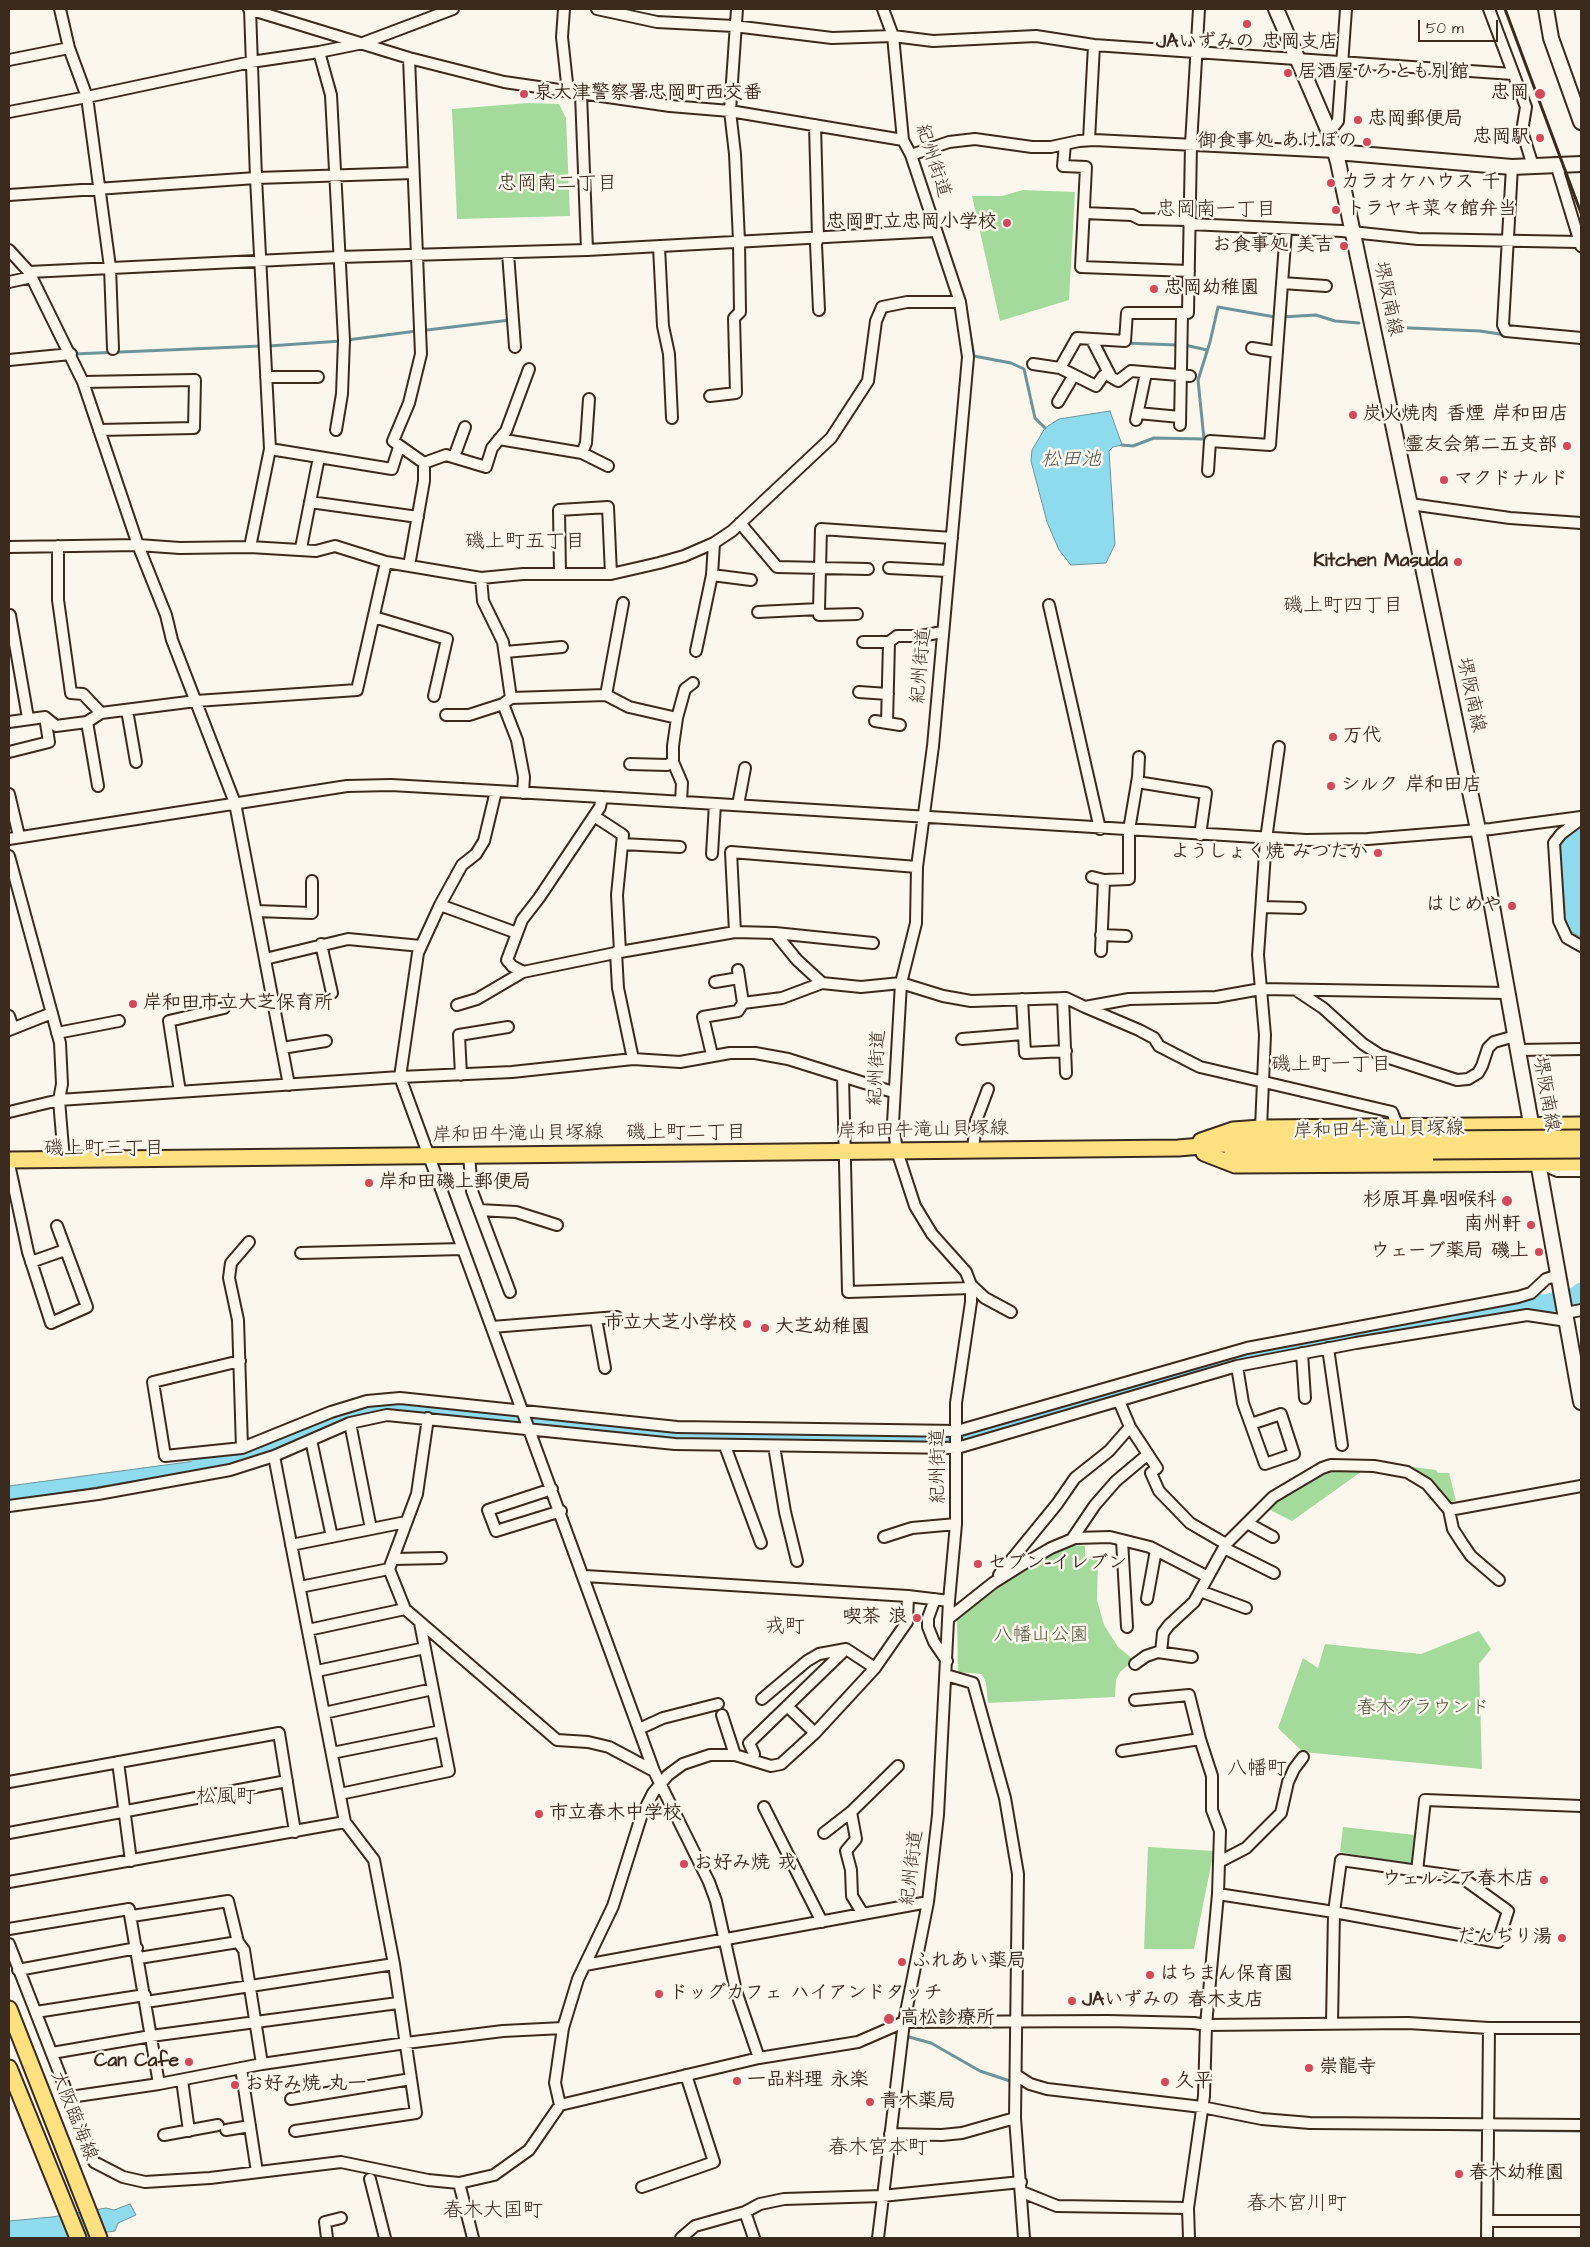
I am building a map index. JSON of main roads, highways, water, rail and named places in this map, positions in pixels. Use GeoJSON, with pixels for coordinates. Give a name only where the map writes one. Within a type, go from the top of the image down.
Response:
{"type":"FeatureCollection","features":[{"type":"Feature","properties":{"kind":"main road","name":"堺阪南線"},"geometry":{"type":"LineString","coordinates":[[1276,9],[1336,152],[1354,233],[1478,829],[1581,1402]]}},
{"type":"Feature","properties":{"kind":"main road"},"geometry":{"type":"LineString","coordinates":[[1546,9],[1551,38],[1581,122]]}},
{"type":"Feature","properties":{"kind":"main road"},"geometry":{"type":"LineString","coordinates":[[1336,152],[1512,167],[1581,164]]}},
{"type":"Feature","properties":{"kind":"main road"},"geometry":{"type":"LineString","coordinates":[[1178,1148],[1233,1130],[1261,1128],[1581,1125]]}},
{"type":"Feature","properties":{"kind":"main road","name":"岸和田牛滝山貝塚線"},"geometry":{"type":"LineString","coordinates":[[1178,1148],[1204,1153],[1581,1138]]}},
{"type":"Feature","properties":{"kind":"main road","name":"岸和田牛滝山貝塚線"},"geometry":{"type":"LineString","coordinates":[[9,1160],[1178,1148],[1271,1140],[1581,1150]]}},
{"type":"Feature","properties":{"kind":"main road"},"geometry":{"type":"LineString","coordinates":[[1204,1153],[1235,1165],[1581,1163]]}},
{"type":"Feature","properties":{"kind":"main road","name":"大阪臨海線"},"geometry":{"type":"LineString","coordinates":[[9,2009],[99,2236]]}},
{"type":"Feature","properties":{"kind":"main road"},"geometry":{"type":"LineString","coordinates":[[9,2068],[78,2238]]}},
{"type":"Feature","properties":{"kind":"water","name":"松田池"},"geometry":{"type":"Polygon","coordinates":[[[1110,411],[1122,445],[1113,447],[1109,451],[1115,544],[1106,563],[1071,565],[1059,550],[1047,522],[1031,461],[1032,450],[1045,428],[1059,419],[1110,411]]]}},
{"type":"Feature","properties":{"kind":"water"},"geometry":{"type":"Polygon","coordinates":[[[1581,826],[1581,937],[1567,930],[1564,923],[1560,852],[1561,843],[1581,826]]]}},
{"type":"Feature","properties":{"kind":"water"},"geometry":{"type":"Polygon","coordinates":[[[225,1457],[227,1466],[9,1501],[9,1486],[225,1457]]]}},
{"type":"Feature","properties":{"kind":"water"},"geometry":{"type":"Polygon","coordinates":[[[130,2204],[136,2215],[118,2223],[115,2231],[68,2238],[9,2238],[9,2221],[52,2217],[106,2208],[114,2210],[130,2204]]]}},
{"type":"Feature","properties":{"kind":"waterway"},"geometry":{"type":"LineString","coordinates":[[1122,445],[1133,446],[1154,438],[1204,439],[1198,380],[1210,342],[1218,307],[1275,317]]}},
{"type":"Feature","properties":{"kind":"waterway"},"geometry":{"type":"LineString","coordinates":[[966,310],[974,356],[1011,363],[1024,369],[1035,418],[1045,428]]}},
{"type":"Feature","properties":{"kind":"waterway"},"geometry":{"type":"LineString","coordinates":[[1282,317],[1316,315],[1335,321],[1359,323]]}},
{"type":"Feature","properties":{"kind":"waterway"},"geometry":{"type":"LineString","coordinates":[[427,330],[510,320]]}},
{"type":"Feature","properties":{"kind":"waterway"},"geometry":{"type":"LineString","coordinates":[[1387,327],[1480,331],[1506,335]]}},
{"type":"Feature","properties":{"kind":"waterway"},"geometry":{"type":"LineString","coordinates":[[347,340],[417,331]]}},
{"type":"Feature","properties":{"kind":"waterway"},"geometry":{"type":"LineString","coordinates":[[269,346],[341,341]]}},
{"type":"Feature","properties":{"kind":"waterway"},"geometry":{"type":"LineString","coordinates":[[1125,343],[1177,345]]}},
{"type":"Feature","properties":{"kind":"waterway"},"geometry":{"type":"LineString","coordinates":[[1185,345],[1207,350]]}},
{"type":"Feature","properties":{"kind":"waterway"},"geometry":{"type":"LineString","coordinates":[[74,354],[261,346]]}},
{"type":"Feature","properties":{"kind":"waterway"},"geometry":{"type":"LineString","coordinates":[[200,1466],[219,1463],[263,1448],[335,1418],[368,1409],[402,1408],[572,1427],[703,1435],[950,1441],[966,1439],[1256,1353],[1531,1303],[1545,1304],[1577,1296],[1581,1292]]}},
{"type":"Feature","properties":{"kind":"waterway"},"geometry":{"type":"LineString","coordinates":[[909,2037],[931,2043],[980,2071],[1010,2081]]}},
{"type":"Feature","properties":{"kind":"waterway"},"geometry":{"type":"LineString","coordinates":[[1219,2115],[1250,2122]]}},
{"type":"Feature","properties":{"kind":"waterway"},"geometry":{"type":"LineString","coordinates":[[1301,2127],[1482,2130]]}},
{"type":"Feature","properties":{"kind":"waterway"},"geometry":{"type":"LineString","coordinates":[[1495,2130],[1581,2131]]}},
{"type":"Feature","properties":{"kind":"railway"},"geometry":{"type":"LineString","coordinates":[[1505,9],[1581,213]]}},
{"type":"Feature","properties":{"kind":"place","name":"JAいずみの 忠岡支店"},"geometry":{"type":"Point","coordinates":[1247,24]}},
{"type":"Feature","properties":{"kind":"place","name":"居酒屋ひろとも別館"},"geometry":{"type":"Point","coordinates":[1288,73]}},
{"type":"Feature","properties":{"kind":"place","name":"泉大津警察署忠岡町西交番"},"geometry":{"type":"Point","coordinates":[524,94]}},
{"type":"Feature","properties":{"kind":"place","name":"忠岡"},"geometry":{"type":"Point","coordinates":[1540,94]}},
{"type":"Feature","properties":{"kind":"place","name":"忠岡郵便局"},"geometry":{"type":"Point","coordinates":[1358,120]}},
{"type":"Feature","properties":{"kind":"place","name":"忠岡駅"},"geometry":{"type":"Point","coordinates":[1540,138]}},
{"type":"Feature","properties":{"kind":"place","name":"御食事処 あけぼの"},"geometry":{"type":"Point","coordinates":[1367,142]}},
{"type":"Feature","properties":{"kind":"place","name":"カラオケハウス 千"},"geometry":{"type":"Point","coordinates":[1331,183]}},
{"type":"Feature","properties":{"kind":"place","name":"トラヤキ菜々館弁当"},"geometry":{"type":"Point","coordinates":[1336,210]}},
{"type":"Feature","properties":{"kind":"place","name":"忠岡町立忠岡小学校"},"geometry":{"type":"Point","coordinates":[1007,223]}},
{"type":"Feature","properties":{"kind":"place","name":"お食事処 美吉"},"geometry":{"type":"Point","coordinates":[1344,246]}},
{"type":"Feature","properties":{"kind":"place","name":"忠岡幼稚園"},"geometry":{"type":"Point","coordinates":[1154,289]}},
{"type":"Feature","properties":{"kind":"place","name":"炭火焼肉 香煙 岸和田店"},"geometry":{"type":"Point","coordinates":[1353,415]}},
{"type":"Feature","properties":{"kind":"place","name":"霊友会第二五支部"},"geometry":{"type":"Point","coordinates":[1567,446]}},
{"type":"Feature","properties":{"kind":"place","name":"マクドナルド"},"geometry":{"type":"Point","coordinates":[1444,480]}},
{"type":"Feature","properties":{"kind":"place","name":"Kitchen Masuda"},"geometry":{"type":"Point","coordinates":[1458,562]}},
{"type":"Feature","properties":{"kind":"place","name":"万代"},"geometry":{"type":"Point","coordinates":[1333,737]}},
{"type":"Feature","properties":{"kind":"place","name":"シルク 岸和田店"},"geometry":{"type":"Point","coordinates":[1331,786]}},
{"type":"Feature","properties":{"kind":"place","name":"ようしょく焼 みつたか"},"geometry":{"type":"Point","coordinates":[1378,853]}},
{"type":"Feature","properties":{"kind":"place","name":"はじめや"},"geometry":{"type":"Point","coordinates":[1512,906]}},
{"type":"Feature","properties":{"kind":"place","name":"岸和田市立大芝保育所"},"geometry":{"type":"Point","coordinates":[133,1004]}},
{"type":"Feature","properties":{"kind":"place","name":"岸和田磯上郵便局"},"geometry":{"type":"Point","coordinates":[369,1183]}},
{"type":"Feature","properties":{"kind":"place","name":"杉原耳鼻咽喉科"},"geometry":{"type":"Point","coordinates":[1507,1201]}},
{"type":"Feature","properties":{"kind":"place","name":"南州軒"},"geometry":{"type":"Point","coordinates":[1531,1225]}},
{"type":"Feature","properties":{"kind":"place","name":"ウェーブ薬局 磯上"},"geometry":{"type":"Point","coordinates":[1539,1252]}},
{"type":"Feature","properties":{"kind":"place","name":"市立大芝小学校"},"geometry":{"type":"Point","coordinates":[747,1324]}},
{"type":"Feature","properties":{"kind":"place","name":"大芝幼稚園"},"geometry":{"type":"Point","coordinates":[765,1328]}},
{"type":"Feature","properties":{"kind":"place","name":"セブン-イレブン"},"geometry":{"type":"Point","coordinates":[978,1564]}},
{"type":"Feature","properties":{"kind":"place","name":"喫茶 浪"},"geometry":{"type":"Point","coordinates":[917,1618]}},
{"type":"Feature","properties":{"kind":"place","name":"市立春木中学校"},"geometry":{"type":"Point","coordinates":[539,1814]}},
{"type":"Feature","properties":{"kind":"place","name":"お好み焼 戎"},"geometry":{"type":"Point","coordinates":[684,1864]}},
{"type":"Feature","properties":{"kind":"place","name":"ウェルシア春木店"},"geometry":{"type":"Point","coordinates":[1544,1880]}},
{"type":"Feature","properties":{"kind":"place","name":"だんぢり湯"},"geometry":{"type":"Point","coordinates":[1562,1938]}},
{"type":"Feature","properties":{"kind":"place","name":"ふれあい薬局"},"geometry":{"type":"Point","coordinates":[902,1962]}},
{"type":"Feature","properties":{"kind":"place","name":"はちまん保育園"},"geometry":{"type":"Point","coordinates":[1150,1975]}},
{"type":"Feature","properties":{"kind":"place","name":"ドッグカフェ ハイアンドタッチ"},"geometry":{"type":"Point","coordinates":[659,1994]}},
{"type":"Feature","properties":{"kind":"place","name":"JAいずみの 春木支店"},"geometry":{"type":"Point","coordinates":[1072,2001]}},
{"type":"Feature","properties":{"kind":"place","name":"高松診療所"},"geometry":{"type":"Point","coordinates":[889,2019]}},
{"type":"Feature","properties":{"kind":"place","name":"Can Cafe"},"geometry":{"type":"Point","coordinates":[189,2062]}},
{"type":"Feature","properties":{"kind":"place","name":"崇龍寺"},"geometry":{"type":"Point","coordinates":[1309,2068]}},
{"type":"Feature","properties":{"kind":"place","name":"一品料理 永楽"},"geometry":{"type":"Point","coordinates":[737,2081]}},
{"type":"Feature","properties":{"kind":"place","name":"久平"},"geometry":{"type":"Point","coordinates":[1165,2082]}},
{"type":"Feature","properties":{"kind":"place","name":"お好み焼 丸一"},"geometry":{"type":"Point","coordinates":[235,2085]}},
{"type":"Feature","properties":{"kind":"place","name":"青木薬局"},"geometry":{"type":"Point","coordinates":[870,2102]}},
{"type":"Feature","properties":{"kind":"place","name":"春木幼稚園"},"geometry":{"type":"Point","coordinates":[1459,2174]}},
{"type":"Feature","properties":{"kind":"district","name":"忠岡南二丁目"},"geometry":{"type":"Point","coordinates":[557,185]}},
{"type":"Feature","properties":{"kind":"district","name":"忠岡南一丁目"},"geometry":{"type":"Point","coordinates":[1216,211]}},
{"type":"Feature","properties":{"kind":"district","name":"磯上町五丁目"},"geometry":{"type":"Point","coordinates":[525,543]}},
{"type":"Feature","properties":{"kind":"district","name":"磯上町四丁目"},"geometry":{"type":"Point","coordinates":[1343,607]}},
{"type":"Feature","properties":{"kind":"district","name":"磯上町一丁目"},"geometry":{"type":"Point","coordinates":[1331,1066]}},
{"type":"Feature","properties":{"kind":"district","name":"磯上町二丁目"},"geometry":{"type":"Point","coordinates":[686,1134]}},
{"type":"Feature","properties":{"kind":"district","name":"磯上町三丁目"},"geometry":{"type":"Point","coordinates":[104,1150]}},
{"type":"Feature","properties":{"kind":"district","name":"戎町"},"geometry":{"type":"Point","coordinates":[785,1628]}},
{"type":"Feature","properties":{"kind":"district","name":"八幡町"},"geometry":{"type":"Point","coordinates":[1257,1770]}},
{"type":"Feature","properties":{"kind":"district","name":"松風町"},"geometry":{"type":"Point","coordinates":[226,1798]}},
{"type":"Feature","properties":{"kind":"district","name":"春木宮本町"},"geometry":{"type":"Point","coordinates":[878,2149]}},
{"type":"Feature","properties":{"kind":"district","name":"春木宮川町"},"geometry":{"type":"Point","coordinates":[1297,2205]}},
{"type":"Feature","properties":{"kind":"district","name":"春木大国町"},"geometry":{"type":"Point","coordinates":[493,2212]}},
{"type":"Feature","properties":{"kind":"park label","name":"八幡山公園"},"geometry":{"type":"Point","coordinates":[1041,1636]}},
{"type":"Feature","properties":{"kind":"park label","name":"春木グラウンド"},"geometry":{"type":"Point","coordinates":[1423,1709]}}]}
